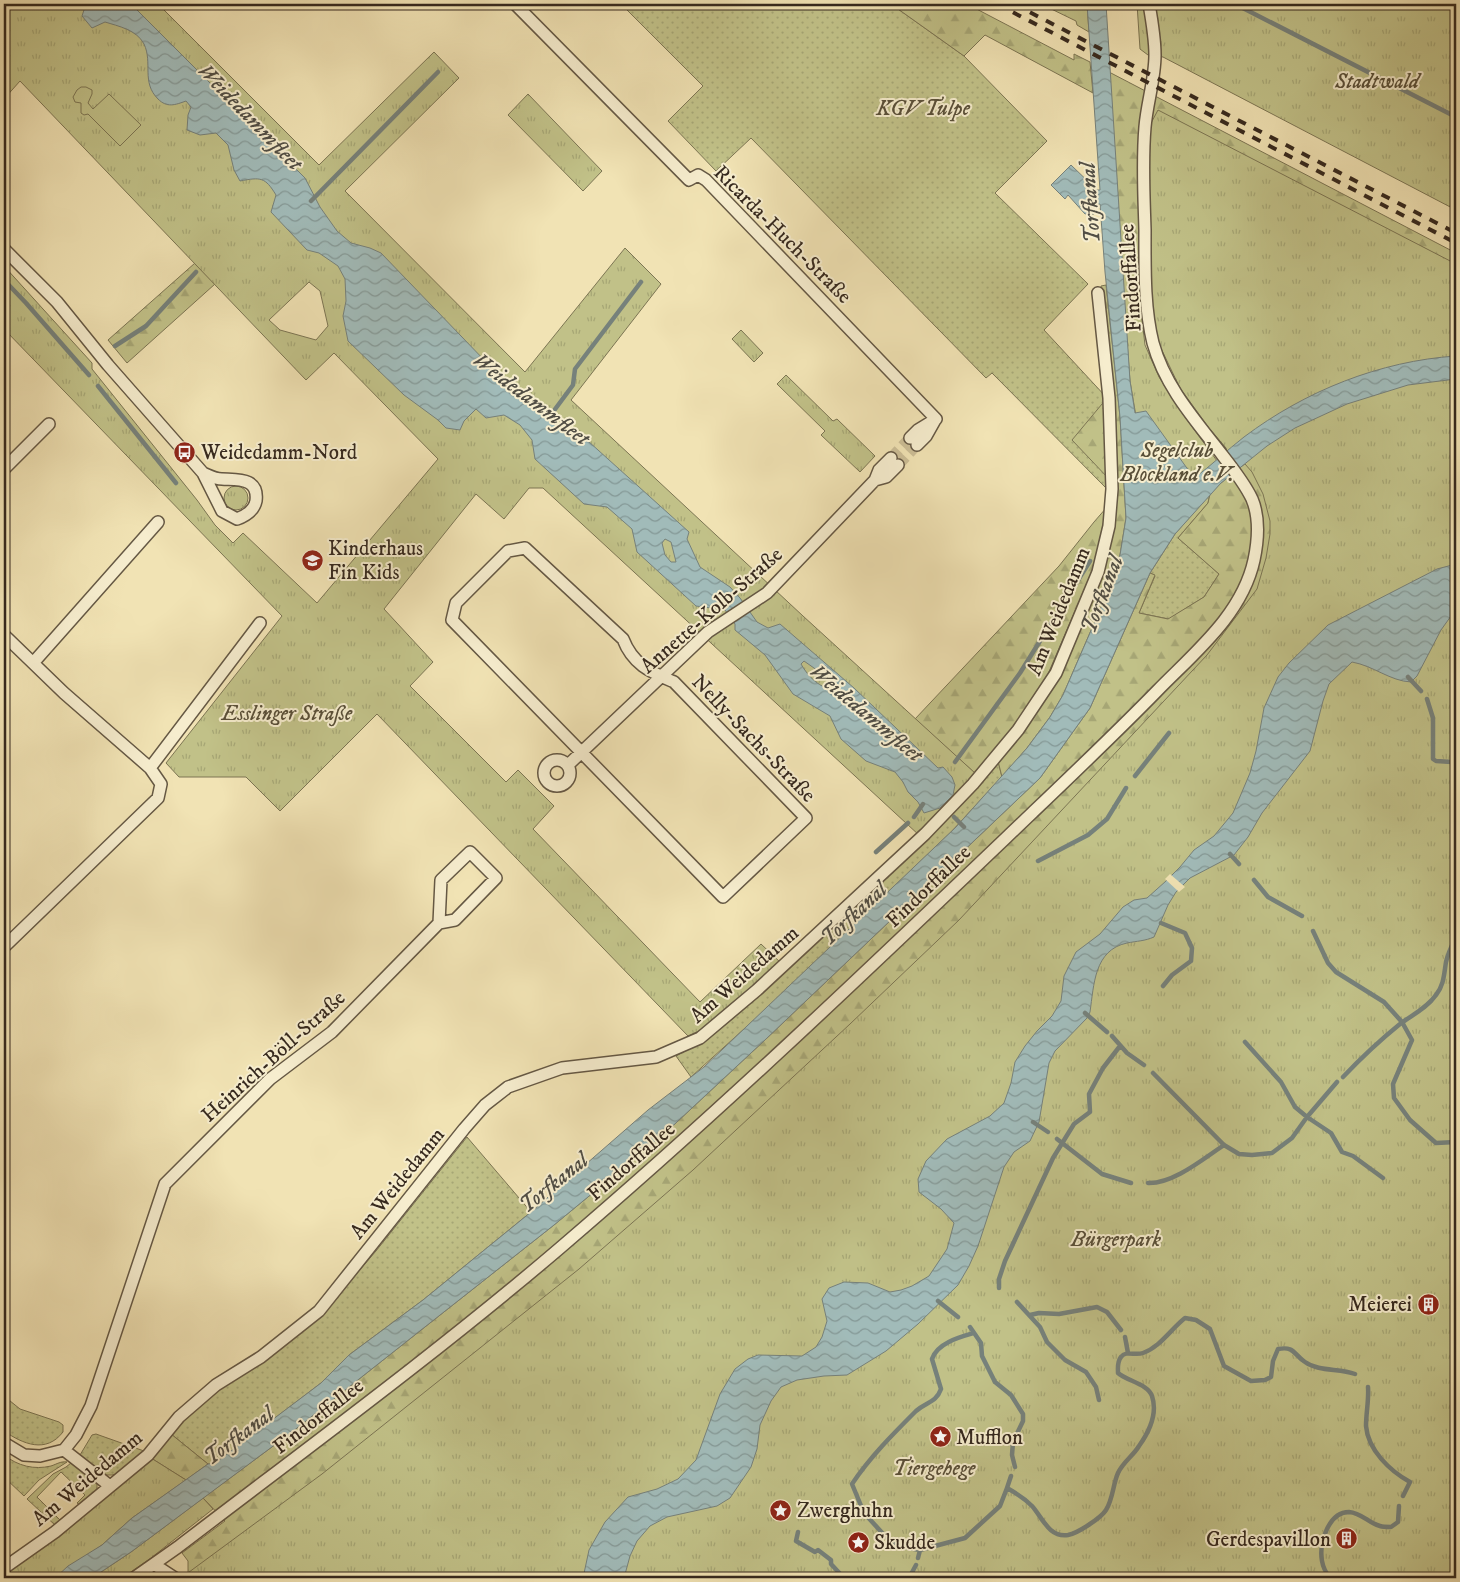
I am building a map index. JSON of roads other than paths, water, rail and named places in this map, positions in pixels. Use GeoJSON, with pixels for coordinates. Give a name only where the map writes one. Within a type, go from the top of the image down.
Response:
{"type":"FeatureCollection","features":[{"type":"Feature","properties":{"kind":"street","name":"Ricarda-Huch-Straße"},"geometry":{"type":"LineString","coordinates":[[516,4],[689,180],[698,175],[706,180],[936,419],[926,436],[914,442]]}},
{"type":"Feature","properties":{"kind":"street","name":"Findorffallee"},"geometry":{"type":"LineString","coordinates":[[134,1578],[155,1564],[442,1344],[562,1247],[781,1051],[1117,732],[1205,642],[1227,617],[1242,594],[1255,557],[1258,526],[1253,502],[1235,472],[1179,399],[1168,379],[1153,342],[1146,289],[1143,160],[1145,127],[1155,63],[1149,4]]}},
{"type":"Feature","properties":{"kind":"street"},"geometry":{"type":"LineString","coordinates":[[4,249],[56,302],[108,366],[203,473],[222,510],[237,519],[245,516],[252,510],[256,502],[252,485],[244,480],[214,478],[203,473]]}},
{"type":"Feature","properties":{"kind":"street","name":"Am Weidedamm"},"geometry":{"type":"LineString","coordinates":[[4,1568],[55,1532],[148,1455],[179,1417],[216,1385],[261,1357],[319,1311],[464,1129],[485,1105],[508,1086],[562,1068],[656,1057],[700,1038],[757,990],[925,834],[973,784],[1018,730],[1056,674],[1098,572],[1109,526],[1112,489],[1109,398],[1098,293]]}},
{"type":"Feature","properties":{"kind":"street"},"geometry":{"type":"LineString","coordinates":[[4,469],[49,424]]}},
{"type":"Feature","properties":{"kind":"street","name":"Annette-Kolb-Straße"},"geometry":{"type":"LineString","coordinates":[[568,765],[708,632],[767,592],[875,480],[879,470],[894,461]]}},
{"type":"Feature","properties":{"kind":"street"},"geometry":{"type":"LineString","coordinates":[[33,663],[158,522]]}},
{"type":"Feature","properties":{"kind":"street"},"geometry":{"type":"LineString","coordinates":[[581,753],[452,620],[456,603],[508,551],[525,548],[623,639],[627,650],[646,670],[662,677]]}},
{"type":"Feature","properties":{"kind":"street"},"geometry":{"type":"LineString","coordinates":[[150,768],[260,623]]}},
{"type":"Feature","properties":{"kind":"street"},"geometry":{"type":"LineString","coordinates":[[4,636],[64,693],[150,768],[161,784],[158,798],[4,947]]}},
{"type":"Feature","properties":{"kind":"street","name":"Nelly-Sachs-Straße"},"geometry":{"type":"LineString","coordinates":[[581,753],[723,898],[806,818],[674,682],[662,677]]}},
{"type":"Feature","properties":{"kind":"street","name":"Heinrich-Böll-Straße"},"geometry":{"type":"LineString","coordinates":[[64,1450],[76,1435],[91,1406],[165,1184],[270,1079],[332,1032],[439,924],[455,920],[496,878],[470,852],[441,880],[439,924]]}},
{"type":"Feature","properties":{"kind":"street"},"geometry":{"type":"LineString","coordinates":[[4,1442],[24,1455],[40,1456],[64,1450],[110,1486]]}},
{"type":"Feature","properties":{"kind":"street"},"geometry":{"type":"LineString","coordinates":[[155,1564],[175,1578]]}},
{"type":"Feature","properties":{"kind":"water"},"geometry":{"type":"Polygon","coordinates":[[[81,4],[131,4],[305,178],[320,207],[337,231],[351,243],[381,253],[488,364],[545,415],[550,410],[557,416],[557,423],[563,428],[576,431],[588,441],[689,532],[687,539],[700,567],[730,587],[757,622],[768,628],[780,624],[854,688],[938,768],[943,767],[952,777],[955,785],[953,795],[940,808],[924,813],[895,772],[866,761],[841,739],[830,716],[793,694],[765,655],[735,630],[735,624],[725,610],[696,606],[637,552],[632,529],[607,507],[584,504],[535,459],[532,440],[520,425],[504,415],[486,418],[476,409],[464,421],[460,430],[446,428],[404,395],[348,341],[343,316],[346,301],[345,279],[338,266],[319,253],[307,250],[271,212],[276,195],[269,185],[258,179],[240,181],[234,170],[228,145],[216,133],[200,135],[187,130],[188,115],[191,107],[186,101],[168,105],[158,99],[153,93],[148,79],[148,58],[141,39],[127,29],[105,22],[92,28],[82,16],[84,10],[81,4]],[[665,539],[662,543],[665,555],[671,562],[676,562],[671,542],[665,539]],[[804,661],[801,664],[811,678],[824,687],[835,691],[837,688],[831,680],[804,661]]]}},
{"type":"Feature","properties":{"kind":"water","name":"Torfkanal"},"geometry":{"type":"Polygon","coordinates":[[[1087,4],[1106,4],[1130,381],[1135,413],[1146,411],[1194,478],[1244,437],[1268,421],[1318,392],[1344,381],[1399,364],[1456,356],[1456,379],[1408,385],[1347,404],[1295,428],[1267,446],[1221,483],[1175,534],[1150,573],[1090,708],[1040,778],[766,1039],[663,1135],[554,1225],[292,1432],[131,1552],[92,1578],[55,1578],[68,1566],[102,1545],[132,1518],[208,1464],[215,1463],[321,1383],[349,1355],[423,1300],[531,1212],[648,1110],[704,1067],[956,827],[1027,748],[1050,717],[1063,695],[1109,589],[1120,555],[1126,518],[1120,417],[1100,204],[1094,205],[1094,214],[1085,214],[1068,195],[1065,199],[1051,185],[1071,165],[1097,190],[1100,190],[1087,4]]]}},
{"type":"Feature","properties":{"kind":"water"},"geometry":{"type":"Polygon","coordinates":[[[1456,564],[1456,609],[1441,630],[1417,676],[1411,682],[1403,681],[1352,662],[1329,684],[1310,751],[1262,813],[1248,837],[1234,855],[1190,878],[1176,892],[1154,937],[1116,947],[1102,961],[1095,980],[1090,1012],[1087,1018],[1055,1051],[1049,1063],[1039,1122],[1030,1141],[1014,1152],[1004,1167],[978,1246],[958,1285],[918,1324],[886,1351],[847,1375],[797,1380],[781,1387],[771,1401],[760,1425],[757,1449],[751,1467],[730,1498],[717,1506],[667,1517],[650,1526],[637,1541],[630,1556],[624,1578],[583,1578],[589,1550],[605,1522],[628,1497],[657,1489],[678,1479],[696,1460],[720,1394],[735,1369],[748,1359],[758,1355],[802,1356],[816,1347],[822,1337],[827,1321],[822,1299],[829,1288],[844,1282],[868,1283],[890,1292],[912,1286],[929,1276],[947,1249],[954,1223],[941,1209],[919,1192],[918,1179],[926,1161],[947,1139],[990,1116],[1004,1103],[1011,1083],[1015,1062],[1037,1031],[1052,1016],[1061,1001],[1064,976],[1076,952],[1100,934],[1123,907],[1134,900],[1147,898],[1180,867],[1194,850],[1214,836],[1233,813],[1250,773],[1264,708],[1278,677],[1289,663],[1328,625],[1437,569],[1456,564]]]}},
{"type":"Feature","properties":{"kind":"waterway"},"geometry":{"type":"LineString","coordinates":[[1235,4],[1456,117]]}},
{"type":"Feature","properties":{"kind":"waterway"},"geometry":{"type":"LineString","coordinates":[[311,201],[438,72]]}},
{"type":"Feature","properties":{"kind":"waterway"},"geometry":{"type":"LineString","coordinates":[[115,346],[146,326],[196,272]]}},
{"type":"Feature","properties":{"kind":"waterway"},"geometry":{"type":"LineString","coordinates":[[4,280],[89,375]]}},
{"type":"Feature","properties":{"kind":"waterway"},"geometry":{"type":"LineString","coordinates":[[550,416],[573,385],[575,369],[641,282]]}},
{"type":"Feature","properties":{"kind":"waterway"},"geometry":{"type":"LineString","coordinates":[[98,386],[176,483]]}},
{"type":"Feature","properties":{"kind":"waterway","name":"Torfkanal"},"geometry":{"type":"LineString","coordinates":[[955,762],[1020,673],[1090,561]]}},
{"type":"Feature","properties":{"kind":"waterway"},"geometry":{"type":"LineString","coordinates":[[1408,677],[1421,691]]}},
{"type":"Feature","properties":{"kind":"waterway"},"geometry":{"type":"LineString","coordinates":[[1427,699],[1433,718],[1433,759],[1436,761],[1452,762]]}},
{"type":"Feature","properties":{"kind":"waterway"},"geometry":{"type":"LineString","coordinates":[[1135,776],[1169,733]]}},
{"type":"Feature","properties":{"kind":"waterway"},"geometry":{"type":"LineString","coordinates":[[1038,861],[1088,835],[1107,819],[1126,788]]}},
{"type":"Feature","properties":{"kind":"waterway"},"geometry":{"type":"LineString","coordinates":[[914,817],[923,804]]}},
{"type":"Feature","properties":{"kind":"waterway","name":"Weidedammfleet"},"geometry":{"type":"LineString","coordinates":[[954,817],[964,827]]}},
{"type":"Feature","properties":{"kind":"waterway"},"geometry":{"type":"LineString","coordinates":[[876,852],[908,823]]}},
{"type":"Feature","properties":{"kind":"waterway"},"geometry":{"type":"LineString","coordinates":[[1230,854],[1239,864]]}},
{"type":"Feature","properties":{"kind":"waterway"},"geometry":{"type":"LineString","coordinates":[[1254,880],[1268,897],[1302,916]]}},
{"type":"Feature","properties":{"kind":"waterway"},"geometry":{"type":"LineString","coordinates":[[1161,923],[1185,933],[1192,948],[1191,961],[1172,975],[1163,986]]}},
{"type":"Feature","properties":{"kind":"waterway"},"geometry":{"type":"LineString","coordinates":[[1313,931],[1328,963],[1336,972],[1384,1002],[1402,1022],[1412,1040],[1393,1084],[1394,1098],[1410,1120],[1436,1143],[1456,1142]]}},
{"type":"Feature","properties":{"kind":"waterway"},"geometry":{"type":"LineString","coordinates":[[1343,1077],[1363,1056],[1400,1024],[1424,1008],[1432,1000],[1441,987],[1447,959],[1456,937]]}},
{"type":"Feature","properties":{"kind":"waterway"},"geometry":{"type":"LineString","coordinates":[[1085,1013],[1107,1032]]}},
{"type":"Feature","properties":{"kind":"waterway"},"geometry":{"type":"LineString","coordinates":[[1112,1036],[1127,1053],[1144,1065]]}},
{"type":"Feature","properties":{"kind":"waterway"},"geometry":{"type":"LineString","coordinates":[[1245,1042],[1281,1082],[1295,1107],[1331,1133],[1342,1152],[1353,1156],[1383,1178]]}},
{"type":"Feature","properties":{"kind":"waterway"},"geometry":{"type":"LineString","coordinates":[[999,1288],[999,1279],[1005,1261],[1053,1158],[1074,1124],[1090,1112],[1089,1094],[1103,1068],[1120,1046]]}},
{"type":"Feature","properties":{"kind":"waterway"},"geometry":{"type":"LineString","coordinates":[[1153,1073],[1224,1145],[1239,1154],[1252,1155],[1272,1153],[1292,1138],[1337,1082]]}},
{"type":"Feature","properties":{"kind":"waterway"},"geometry":{"type":"LineString","coordinates":[[1033,1122],[1048,1132]]}},
{"type":"Feature","properties":{"kind":"waterway"},"geometry":{"type":"LineString","coordinates":[[1057,1139],[1102,1174],[1131,1183]]}},
{"type":"Feature","properties":{"kind":"waterway"},"geometry":{"type":"LineString","coordinates":[[1148,1183],[1158,1182],[1177,1175],[1224,1145]]}},
{"type":"Feature","properties":{"kind":"waterway"},"geometry":{"type":"LineString","coordinates":[[938,1301],[958,1317]]}},
{"type":"Feature","properties":{"kind":"waterway"},"geometry":{"type":"LineString","coordinates":[[1017,1302],[1040,1327],[1047,1342],[1065,1360],[1086,1372],[1096,1387],[1099,1400]]}},
{"type":"Feature","properties":{"kind":"waterway"},"geometry":{"type":"LineString","coordinates":[[1030,1315],[1039,1313],[1059,1314],[1097,1307],[1107,1312],[1121,1330]]}},
{"type":"Feature","properties":{"kind":"waterway"},"geometry":{"type":"LineString","coordinates":[[974,1333],[962,1336],[944,1345],[935,1353],[932,1359],[941,1389],[939,1394],[934,1400],[916,1411],[890,1437],[866,1464],[852,1484],[864,1513],[897,1546],[920,1550],[965,1538],[1000,1506],[1007,1488],[1032,1506],[1047,1526],[1056,1533],[1068,1535],[1089,1525],[1106,1510],[1118,1473],[1137,1450],[1152,1422],[1154,1403],[1150,1392],[1118,1373],[1119,1361],[1125,1354],[1140,1354],[1155,1347],[1185,1318],[1196,1320],[1210,1329],[1224,1366],[1251,1381],[1265,1380],[1271,1377],[1273,1361],[1278,1349],[1284,1348],[1293,1351],[1301,1359],[1316,1367],[1355,1374]]}},
{"type":"Feature","properties":{"kind":"waterway"},"geometry":{"type":"LineString","coordinates":[[970,1327],[981,1343],[982,1356],[995,1382],[1011,1395],[1023,1414],[1023,1421],[1013,1442],[1012,1455],[1015,1467]]}},
{"type":"Feature","properties":{"kind":"waterway"},"geometry":{"type":"LineString","coordinates":[[1125,1337],[1128,1353]]}},
{"type":"Feature","properties":{"kind":"waterway"},"geometry":{"type":"LineString","coordinates":[[1368,1387],[1366,1426],[1368,1435],[1381,1459],[1410,1482],[1403,1496]]}},
{"type":"Feature","properties":{"kind":"waterway"},"geometry":{"type":"LineString","coordinates":[[1007,1488],[1011,1476]]}},
{"type":"Feature","properties":{"kind":"waterway"},"geometry":{"type":"LineString","coordinates":[[1330,1578],[1322,1563],[1321,1554],[1324,1538],[1330,1523],[1342,1513],[1349,1512],[1361,1516],[1376,1525],[1391,1527],[1398,1522],[1399,1506]]}},
{"type":"Feature","properties":{"kind":"waterway"},"geometry":{"type":"LineString","coordinates":[[798,1532],[796,1541],[815,1552],[818,1550],[831,1560],[831,1564],[844,1578]]}},
{"type":"Feature","properties":{"kind":"waterway"},"geometry":{"type":"LineString","coordinates":[[918,1558],[920,1550]]}},
{"type":"Feature","properties":{"kind":"waterway"},"geometry":{"type":"LineString","coordinates":[[909,1578],[916,1565]]}},
{"type":"Feature","properties":{"kind":"tunnel"},"geometry":{"type":"LineString","coordinates":[[891,458],[910,438]]}},
{"type":"Feature","properties":{"kind":"tunnel"},"geometry":{"type":"LineString","coordinates":[[898,465],[917,445]]}},
{"type":"Feature","properties":{"kind":"railway"},"geometry":{"type":"LineString","coordinates":[[997,4],[1456,243]]}},
{"type":"Feature","properties":{"kind":"railway"},"geometry":{"type":"LineString","coordinates":[[1014,4],[1456,233]]}},
{"type":"Feature","properties":{"kind":"place","name":"Weidedamm-Nord"},"geometry":{"type":"Point","coordinates":[185,452]}},
{"type":"Feature","properties":{"kind":"place","name":"Kinderhaus Fin Kids"},"geometry":{"type":"Point","coordinates":[312,560]}},
{"type":"Feature","properties":{"kind":"place","name":"Meierei"},"geometry":{"type":"Point","coordinates":[1428,1304]}},
{"type":"Feature","properties":{"kind":"place","name":"Mufflon"},"geometry":{"type":"Point","coordinates":[940,1437]}},
{"type":"Feature","properties":{"kind":"place","name":"Zwerghuhn"},"geometry":{"type":"Point","coordinates":[781,1510]}},
{"type":"Feature","properties":{"kind":"place","name":"Gerdespavillon"},"geometry":{"type":"Point","coordinates":[1347,1539]}},
{"type":"Feature","properties":{"kind":"place","name":"Skudde"},"geometry":{"type":"Point","coordinates":[858,1542]}},
{"type":"Feature","properties":{"kind":"park label","name":"Stadtwald"},"geometry":{"type":"Point","coordinates":[1377,81]}},
{"type":"Feature","properties":{"kind":"park label","name":"KGV Tulpe"},"geometry":{"type":"Point","coordinates":[923,108]}},
{"type":"Feature","properties":{"kind":"park label","name":"Segelclub Blockland e.V."},"geometry":{"type":"Point","coordinates":[1177,462]}},
{"type":"Feature","properties":{"kind":"park label","name":"Esslinger Straße"},"geometry":{"type":"Point","coordinates":[287,713]}},
{"type":"Feature","properties":{"kind":"park label","name":"Bürgerpark"},"geometry":{"type":"Point","coordinates":[1116,1239]}},
{"type":"Feature","properties":{"kind":"park label","name":"Tiergehege"},"geometry":{"type":"Point","coordinates":[934,1468]}}]}
